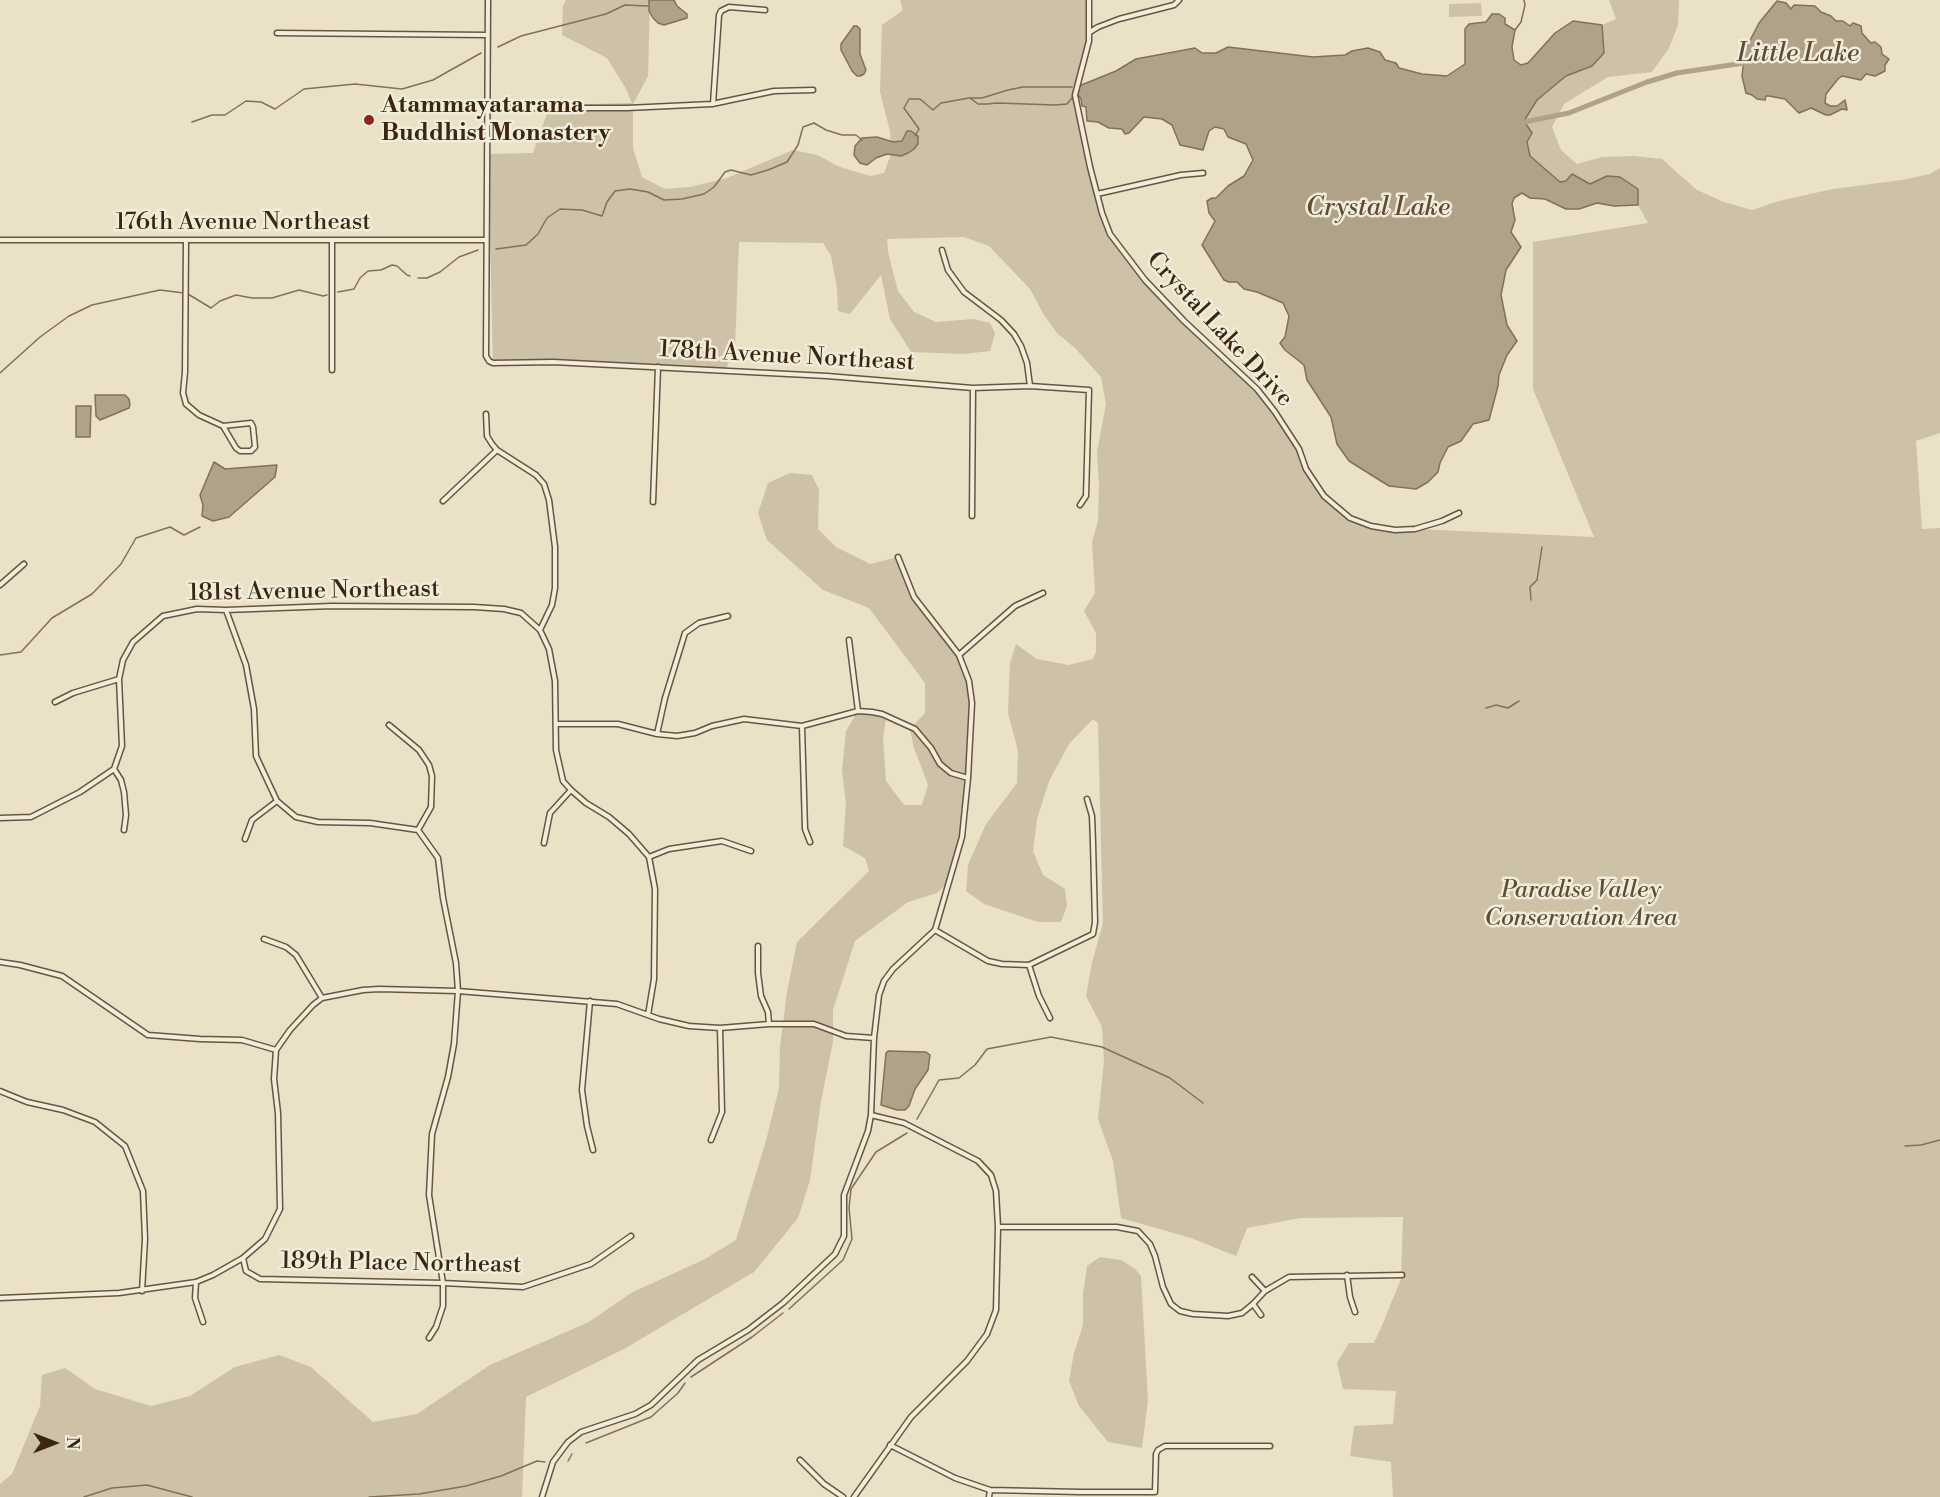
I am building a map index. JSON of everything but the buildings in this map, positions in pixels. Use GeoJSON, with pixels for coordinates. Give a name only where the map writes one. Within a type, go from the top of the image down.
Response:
{"type":"FeatureCollection","features":[{"type":"Feature","properties":{"kind":"street"},"geometry":{"type":"LineString","coordinates":[[486,240],[488,0]]}},
{"type":"Feature","properties":{"kind":"street"},"geometry":{"type":"LineString","coordinates":[[1089,0],[1090,32]]}},
{"type":"Feature","properties":{"kind":"street"},"geometry":{"type":"LineString","coordinates":[[1090,32],[1119,19],[1174,5],[1179,0]]}},
{"type":"Feature","properties":{"kind":"street"},"geometry":{"type":"LineString","coordinates":[[713,104],[721,11],[729,7],[765,10]]}},
{"type":"Feature","properties":{"kind":"street","name":"Crystal Lake Drive"},"geometry":{"type":"LineString","coordinates":[[1090,32],[1075,96],[1085,148],[1102,213],[1110,234],[1145,280],[1257,389],[1299,449],[1306,469],[1324,496],[1350,518],[1371,526],[1395,530],[1415,529],[1459,513]]}},
{"type":"Feature","properties":{"kind":"street"},"geometry":{"type":"LineString","coordinates":[[277,33],[488,35]]}},
{"type":"Feature","properties":{"kind":"street"},"geometry":{"type":"LineString","coordinates":[[488,108],[627,108],[713,104],[774,91],[813,90]]}},
{"type":"Feature","properties":{"kind":"street"},"geometry":{"type":"LineString","coordinates":[[1097,194],[1181,175],[1203,173]]}},
{"type":"Feature","properties":{"kind":"street","name":"176th Avenue Northeast"},"geometry":{"type":"LineString","coordinates":[[0,240],[332,242],[486,240]]}},
{"type":"Feature","properties":{"kind":"street","name":"178th Avenue Northeast"},"geometry":{"type":"LineString","coordinates":[[486,240],[486,356],[493,363],[553,362],[827,376],[973,388],[1030,386],[1089,390],[1086,496],[1080,505]]}},
{"type":"Feature","properties":{"kind":"street"},"geometry":{"type":"LineString","coordinates":[[186,241],[183,393],[186,404],[199,415],[223,426],[250,423],[253,427],[255,447],[251,451],[240,451],[223,426]]}},
{"type":"Feature","properties":{"kind":"street"},"geometry":{"type":"LineString","coordinates":[[332,242],[332,370]]}},
{"type":"Feature","properties":{"kind":"street"},"geometry":{"type":"LineString","coordinates":[[942,250],[948,270],[964,292],[1001,320],[1014,334],[1027,363],[1030,386]]}},
{"type":"Feature","properties":{"kind":"street"},"geometry":{"type":"LineString","coordinates":[[653,502],[658,367]]}},
{"type":"Feature","properties":{"kind":"street"},"geometry":{"type":"LineString","coordinates":[[972,516],[973,388]]}},
{"type":"Feature","properties":{"kind":"street"},"geometry":{"type":"LineString","coordinates":[[486,414],[487,436],[497,450],[536,476],[544,484],[549,500],[555,547],[555,588],[552,605],[540,630],[549,649],[553,666],[557,724],[556,750],[563,781],[571,790],[629,834],[649,857],[655,900],[654,979],[648,1015]]}},
{"type":"Feature","properties":{"kind":"street"},"geometry":{"type":"LineString","coordinates":[[443,501],[497,450]]}},
{"type":"Feature","properties":{"kind":"street"},"geometry":{"type":"LineString","coordinates":[[542,1497],[554,1462],[568,1442],[595,1426],[636,1414],[651,1405],[698,1360],[748,1330],[781,1304],[827,1263],[835,1254],[844,1236],[844,1195],[868,1131],[871,1115],[874,1038],[879,995],[892,969],[935,930],[962,837],[968,778],[972,703],[969,681],[958,655],[914,597],[898,557]]}},
{"type":"Feature","properties":{"kind":"street"},"geometry":{"type":"LineString","coordinates":[[0,585],[24,564]]}},
{"type":"Feature","properties":{"kind":"street"},"geometry":{"type":"LineString","coordinates":[[958,655],[1016,606],[1043,593]]}},
{"type":"Feature","properties":{"kind":"street","name":"181st Avenue Northeast"},"geometry":{"type":"LineString","coordinates":[[118,679],[123,660],[133,642],[163,616],[197,609],[332,606],[474,607],[504,609],[520,614],[540,630]]}},
{"type":"Feature","properties":{"kind":"street"},"geometry":{"type":"LineString","coordinates":[[226,610],[246,665],[254,709],[256,756],[277,801],[296,817],[318,822],[370,823],[418,830],[438,858],[443,898],[456,963],[458,991],[454,1044],[448,1077],[432,1134],[429,1195],[443,1283],[443,1306],[436,1327],[429,1338]]}},
{"type":"Feature","properties":{"kind":"street"},"geometry":{"type":"LineString","coordinates":[[657,734],[684,633],[699,623],[728,616]]}},
{"type":"Feature","properties":{"kind":"street"},"geometry":{"type":"LineString","coordinates":[[849,640],[858,711]]}},
{"type":"Feature","properties":{"kind":"street"},"geometry":{"type":"LineString","coordinates":[[0,818],[31,817],[80,792],[114,769],[122,746],[118,679],[73,693],[55,702]]}},
{"type":"Feature","properties":{"kind":"street"},"geometry":{"type":"LineString","coordinates":[[557,724],[618,724],[657,734],[677,736],[744,719],[802,726],[858,711],[882,714],[915,729],[931,748],[940,764],[951,773],[968,778]]}},
{"type":"Feature","properties":{"kind":"street"},"geometry":{"type":"LineString","coordinates":[[389,725],[419,750],[429,765],[433,793],[431,807],[418,830]]}},
{"type":"Feature","properties":{"kind":"street"},"geometry":{"type":"LineString","coordinates":[[802,726],[805,830],[810,842]]}},
{"type":"Feature","properties":{"kind":"street"},"geometry":{"type":"LineString","coordinates":[[114,769],[121,780],[124,792],[126,815],[124,830]]}},
{"type":"Feature","properties":{"kind":"street"},"geometry":{"type":"LineString","coordinates":[[544,843],[550,813],[571,790]]}},
{"type":"Feature","properties":{"kind":"street"},"geometry":{"type":"LineString","coordinates":[[935,930],[988,961],[1029,965],[1094,934],[1092,826],[1087,799]]}},
{"type":"Feature","properties":{"kind":"street"},"geometry":{"type":"LineString","coordinates":[[245,839],[252,820],[277,801]]}},
{"type":"Feature","properties":{"kind":"street"},"geometry":{"type":"LineString","coordinates":[[649,857],[669,849],[722,841],[751,850]]}},
{"type":"Feature","properties":{"kind":"street"},"geometry":{"type":"LineString","coordinates":[[264,939],[286,947],[296,955],[322,998]]}},
{"type":"Feature","properties":{"kind":"street"},"geometry":{"type":"LineString","coordinates":[[758,946],[761,996],[768,1012],[769,1024]]}},
{"type":"Feature","properties":{"kind":"street"},"geometry":{"type":"LineString","coordinates":[[0,963],[20,965],[62,976],[148,1035],[243,1040],[276,1050]]}},
{"type":"Feature","properties":{"kind":"street"},"geometry":{"type":"LineString","coordinates":[[1029,965],[1039,996],[1050,1018]]}},
{"type":"Feature","properties":{"kind":"street"},"geometry":{"type":"LineString","coordinates":[[0,1298],[142,1291],[196,1282],[243,1258],[265,1239],[280,1209],[278,1113],[274,1079],[276,1050],[290,1030],[322,998],[379,989],[458,991],[617,1004],[689,1026],[720,1028],[769,1024],[814,1024],[846,1036],[874,1038]]}},
{"type":"Feature","properties":{"kind":"street"},"geometry":{"type":"LineString","coordinates":[[590,1001],[582,1090],[587,1126],[594,1150]]}},
{"type":"Feature","properties":{"kind":"street"},"geometry":{"type":"LineString","coordinates":[[711,1140],[721,1120],[722,1112],[720,1028]]}},
{"type":"Feature","properties":{"kind":"street"},"geometry":{"type":"LineString","coordinates":[[0,1091],[27,1102],[63,1110],[95,1122],[125,1146],[141,1182],[145,1206],[142,1291]]}},
{"type":"Feature","properties":{"kind":"street"},"geometry":{"type":"LineString","coordinates":[[854,1497],[911,1417],[967,1361],[987,1334],[996,1310],[998,1227],[996,1191],[991,1175],[978,1161],[904,1123],[871,1115]]}},
{"type":"Feature","properties":{"kind":"street"},"geometry":{"type":"LineString","coordinates":[[998,1227],[1118,1227],[1138,1231],[1150,1244],[1163,1287],[1171,1304],[1180,1311],[1193,1314],[1228,1316],[1242,1312],[1264,1291],[1289,1277],[1402,1275]]}},
{"type":"Feature","properties":{"kind":"street","name":"189th Place Northeast"},"geometry":{"type":"LineString","coordinates":[[243,1258],[246,1271],[260,1279],[524,1287],[591,1264],[632,1236]]}},
{"type":"Feature","properties":{"kind":"street"},"geometry":{"type":"LineString","coordinates":[[1347,1275],[1355,1312]]}},
{"type":"Feature","properties":{"kind":"street"},"geometry":{"type":"LineString","coordinates":[[1252,1276],[1264,1291]]}},
{"type":"Feature","properties":{"kind":"street"},"geometry":{"type":"LineString","coordinates":[[196,1282],[195,1298],[203,1322]]}},
{"type":"Feature","properties":{"kind":"street"},"geometry":{"type":"LineString","coordinates":[[1252,1304],[1261,1315]]}},
{"type":"Feature","properties":{"kind":"street"},"geometry":{"type":"LineString","coordinates":[[890,1445],[955,1478],[990,1490],[1155,1492],[1156,1454],[1165,1446],[1270,1446]]}},
{"type":"Feature","properties":{"kind":"street"},"geometry":{"type":"LineString","coordinates":[[800,1460],[824,1484],[843,1497]]}},
{"type":"Feature","properties":{"kind":"street"},"geometry":{"type":"LineString","coordinates":[[989,1497],[990,1490]]}},
{"type":"Feature","properties":{"kind":"green space","name":"Paradise Valley Conservation Area"},"geometry":{"type":"Polygon","coordinates":[[[566,0],[650,0],[648,76],[633,104],[633,148],[642,177],[665,189],[690,187],[727,178],[793,150],[817,155],[840,167],[870,176],[884,173],[891,154],[890,131],[880,92],[882,25],[903,10],[900,0],[1089,0],[1090,32],[1075,89],[1099,214],[1108,235],[1145,280],[1184,321],[1237,369],[1275,412],[1299,449],[1306,469],[1324,496],[1350,518],[1371,526],[1395,530],[1594,537],[1533,389],[1533,242],[1648,223],[1638,205],[1638,189],[1607,176],[1590,184],[1560,182],[1530,156],[1524,122],[1537,100],[1566,75],[1592,66],[1604,53],[1602,25],[1616,19],[1609,0],[1679,0],[1678,25],[1669,48],[1652,72],[1608,77],[1564,104],[1552,127],[1561,150],[1577,164],[1602,157],[1634,156],[1662,159],[1697,190],[1724,202],[1752,210],[1779,201],[1833,189],[1930,174],[1940,168],[1940,433],[1916,441],[1922,529],[1940,528],[1940,1497],[1393,1497],[1391,1462],[1350,1456],[1354,1426],[1393,1424],[1396,1391],[1343,1389],[1337,1363],[1349,1343],[1374,1343],[1401,1279],[1403,1217],[1300,1218],[1247,1228],[1236,1256],[1191,1238],[1121,1218],[1113,1161],[1098,1119],[1104,1061],[1102,1027],[1086,996],[1103,923],[1098,723],[1093,719],[1069,744],[1049,781],[1037,819],[1033,851],[1043,875],[1065,889],[1067,906],[1061,922],[1038,922],[984,904],[966,891],[968,865],[986,824],[1017,783],[1018,751],[1008,713],[1010,663],[1016,644],[1037,659],[1069,665],[1093,659],[1096,652],[1096,633],[1084,611],[1095,593],[1092,542],[1098,521],[1097,452],[1106,404],[1101,377],[1075,348],[1057,333],[1030,289],[989,246],[964,237],[887,239],[888,252],[898,291],[914,312],[936,322],[973,319],[990,323],[995,333],[990,351],[963,354],[911,352],[890,319],[881,275],[850,314],[838,311],[837,288],[831,256],[823,243],[739,242],[735,348],[724,373],[696,369],[553,362],[493,363],[488,154],[533,153],[550,105],[632,103],[607,58],[562,35],[563,6],[566,0]]]}},
{"type":"Feature","properties":{"kind":"green space"},"geometry":{"type":"Polygon","coordinates":[[[1481,3],[1482,16],[1449,17],[1449,4],[1481,3]]]}},
{"type":"Feature","properties":{"kind":"green space"},"geometry":{"type":"Polygon","coordinates":[[[790,473],[812,475],[819,490],[818,529],[836,547],[870,564],[898,557],[914,597],[959,655],[969,681],[972,703],[962,837],[948,883],[937,893],[908,902],[855,941],[833,1010],[833,1042],[821,1101],[810,1180],[798,1218],[754,1272],[624,1349],[526,1397],[522,1497],[0,1497],[0,1484],[12,1474],[40,1406],[42,1375],[65,1368],[95,1389],[151,1406],[190,1396],[235,1367],[279,1355],[311,1367],[373,1422],[417,1414],[490,1365],[589,1322],[631,1293],[705,1259],[736,1240],[779,1088],[780,1047],[787,992],[797,942],[869,871],[865,858],[843,846],[846,804],[842,770],[846,731],[858,711],[872,712],[886,720],[883,738],[886,781],[904,805],[922,805],[928,785],[914,748],[910,729],[925,713],[925,683],[869,608],[823,590],[767,540],[758,513],[768,483],[790,473]]]}},
{"type":"Feature","properties":{"kind":"green space"},"geometry":{"type":"Polygon","coordinates":[[[1100,1257],[1121,1260],[1134,1268],[1141,1276],[1148,1400],[1142,1448],[1108,1442],[1079,1406],[1069,1381],[1074,1353],[1083,1325],[1083,1294],[1087,1266],[1100,1257]]]}},
{"type":"Feature","properties":{"kind":"water"},"geometry":{"type":"Polygon","coordinates":[[[649,0],[674,0],[677,6],[687,14],[687,18],[664,25],[658,23],[649,11],[649,0]]]}},
{"type":"Feature","properties":{"kind":"water","name":"Little Lake"},"geometry":{"type":"Polygon","coordinates":[[[1777,1],[1786,3],[1791,9],[1794,5],[1815,6],[1836,21],[1843,21],[1850,26],[1853,23],[1861,26],[1862,33],[1871,43],[1875,42],[1881,47],[1882,54],[1889,59],[1885,65],[1885,71],[1875,76],[1866,74],[1861,80],[1842,76],[1838,79],[1826,94],[1825,103],[1837,106],[1845,100],[1847,110],[1842,109],[1826,115],[1811,108],[1799,113],[1785,99],[1766,96],[1765,100],[1757,99],[1746,93],[1742,76],[1745,50],[1759,23],[1777,1]]]}},
{"type":"Feature","properties":{"kind":"water","name":"Crystal Lake"},"geometry":{"type":"Polygon","coordinates":[[[1492,14],[1499,14],[1505,18],[1505,24],[1515,30],[1512,47],[1514,60],[1521,65],[1528,63],[1555,33],[1573,21],[1602,25],[1604,53],[1592,66],[1566,76],[1537,100],[1524,121],[1532,133],[1527,142],[1530,156],[1560,182],[1566,181],[1572,174],[1590,184],[1607,176],[1620,177],[1638,189],[1638,205],[1614,206],[1597,203],[1579,209],[1566,209],[1545,199],[1530,198],[1522,193],[1514,198],[1512,204],[1515,220],[1511,232],[1521,247],[1506,270],[1501,295],[1507,325],[1517,341],[1507,355],[1499,375],[1489,420],[1473,424],[1461,441],[1448,447],[1438,472],[1428,482],[1416,489],[1389,486],[1349,461],[1337,444],[1331,417],[1307,380],[1304,365],[1280,343],[1285,337],[1289,316],[1283,303],[1244,289],[1237,282],[1224,280],[1202,245],[1215,221],[1209,213],[1207,201],[1216,198],[1228,186],[1244,176],[1253,160],[1246,144],[1228,137],[1224,129],[1215,127],[1209,131],[1203,150],[1180,145],[1172,125],[1162,119],[1144,117],[1129,133],[1125,134],[1122,129],[1109,128],[1098,122],[1087,121],[1086,107],[1082,106],[1081,99],[1079,96],[1073,99],[1072,97],[1077,93],[1079,86],[1116,71],[1136,59],[1195,48],[1202,53],[1216,53],[1228,47],[1313,57],[1345,55],[1368,48],[1380,52],[1385,60],[1396,63],[1399,68],[1422,74],[1447,76],[1465,64],[1465,29],[1469,24],[1486,22],[1492,14]]]}},
{"type":"Feature","properties":{"kind":"water"},"geometry":{"type":"Polygon","coordinates":[[[854,26],[860,29],[860,54],[866,70],[860,76],[852,71],[841,50],[841,44],[854,26]]]}},
{"type":"Feature","properties":{"kind":"water"},"geometry":{"type":"Polygon","coordinates":[[[907,131],[918,136],[918,144],[908,153],[901,156],[887,154],[867,165],[860,163],[854,155],[855,146],[862,138],[877,137],[893,142],[902,141],[907,131]]]}},
{"type":"Feature","properties":{"kind":"water"},"geometry":{"type":"Polygon","coordinates":[[[95,395],[125,395],[129,399],[129,408],[100,420],[96,416],[95,395]]]}},
{"type":"Feature","properties":{"kind":"water"},"geometry":{"type":"Polygon","coordinates":[[[76,406],[91,406],[90,437],[76,437],[76,406]]]}},
{"type":"Feature","properties":{"kind":"water"},"geometry":{"type":"Polygon","coordinates":[[[214,462],[225,469],[277,465],[275,477],[229,517],[213,521],[202,516],[203,505],[200,495],[214,462]]]}},
{"type":"Feature","properties":{"kind":"water"},"geometry":{"type":"Polygon","coordinates":[[[888,1051],[926,1052],[930,1055],[928,1070],[905,1110],[881,1105],[888,1051]]]}},
{"type":"Feature","properties":{"kind":"waterway"},"geometry":{"type":"LineString","coordinates":[[1515,30],[1521,22],[1524,0]]}},
{"type":"Feature","properties":{"kind":"waterway"},"geometry":{"type":"LineString","coordinates":[[498,47],[521,36],[606,14],[625,5],[648,6]]}},
{"type":"Feature","properties":{"kind":"waterway"},"geometry":{"type":"LineString","coordinates":[[192,122],[212,115],[225,115],[246,101],[261,102],[275,109],[304,89],[355,84],[402,89],[433,80],[481,53]]}},
{"type":"Feature","properties":{"kind":"waterway"},"geometry":{"type":"LineString","coordinates":[[1524,122],[1569,113],[1647,82],[1677,73],[1744,63]]}},
{"type":"Feature","properties":{"kind":"waterway"},"geometry":{"type":"LineString","coordinates":[[915,136],[919,129],[904,108],[909,99],[920,99],[933,110],[941,103],[982,98],[1023,87],[1072,87]]}},
{"type":"Feature","properties":{"kind":"waterway"},"geometry":{"type":"LineString","coordinates":[[970,98],[978,104],[1055,105],[1067,104],[1072,98]]}},
{"type":"Feature","properties":{"kind":"waterway"},"geometry":{"type":"LineString","coordinates":[[496,249],[526,245],[538,234],[547,218],[560,209],[582,210],[602,216],[607,202],[615,191],[630,189],[648,192],[664,200],[682,199],[704,194],[714,187],[725,172],[731,170],[751,175],[768,170],[787,162],[798,145],[803,127],[814,123],[842,135],[856,135],[862,140]]}},
{"type":"Feature","properties":{"kind":"waterway"},"geometry":{"type":"LineString","coordinates":[[418,278],[427,278],[440,272],[459,257],[478,250]]}},
{"type":"Feature","properties":{"kind":"waterway"},"geometry":{"type":"LineString","coordinates":[[338,292],[354,289],[360,278],[368,271],[381,270],[392,265],[410,276]]}},
{"type":"Feature","properties":{"kind":"waterway"},"geometry":{"type":"LineString","coordinates":[[0,373],[40,337],[69,316],[92,305],[160,290],[184,293]]}},
{"type":"Feature","properties":{"kind":"waterway"},"geometry":{"type":"LineString","coordinates":[[188,294],[211,308],[220,301],[236,295],[272,298],[299,290],[327,295]]}},
{"type":"Feature","properties":{"kind":"waterway"},"geometry":{"type":"LineString","coordinates":[[0,655],[21,652],[52,618],[92,594],[121,564],[136,538],[170,527],[184,535],[200,527]]}},
{"type":"Feature","properties":{"kind":"waterway"},"geometry":{"type":"LineString","coordinates":[[1531,600],[1530,587],[1537,580],[1542,547]]}},
{"type":"Feature","properties":{"kind":"waterway"},"geometry":{"type":"LineString","coordinates":[[1486,708],[1496,705],[1508,708],[1519,701]]}},
{"type":"Feature","properties":{"kind":"waterway"},"geometry":{"type":"LineString","coordinates":[[917,1119],[939,1080],[959,1078],[975,1065],[987,1049],[1051,1037],[1102,1047],[1170,1078],[1203,1103]]}},
{"type":"Feature","properties":{"kind":"waterway"},"geometry":{"type":"LineString","coordinates":[[789,1309],[843,1260],[852,1239],[849,1208],[851,1189],[876,1152],[907,1133]]}},
{"type":"Feature","properties":{"kind":"waterway"},"geometry":{"type":"LineString","coordinates":[[1905,1146],[1940,1140]]}},
{"type":"Feature","properties":{"kind":"waterway"},"geometry":{"type":"LineString","coordinates":[[691,1377],[752,1337],[783,1313]]}},
{"type":"Feature","properties":{"kind":"waterway"},"geometry":{"type":"LineString","coordinates":[[586,1443],[651,1417],[678,1393],[685,1383]]}},
{"type":"Feature","properties":{"kind":"waterway"},"geometry":{"type":"LineString","coordinates":[[568,1461],[572,1454]]}},
{"type":"Feature","properties":{"kind":"waterway"},"geometry":{"type":"LineString","coordinates":[[369,1497],[419,1494],[466,1486],[501,1476],[537,1461],[545,1462]]}},
{"type":"Feature","properties":{"kind":"waterway"},"geometry":{"type":"LineString","coordinates":[[84,1497],[112,1488],[147,1485],[192,1497]]}},
{"type":"Feature","properties":{"kind":"place","name":"Atammayatarama Buddhist Monastery"},"geometry":{"type":"Point","coordinates":[369,120]}}]}
